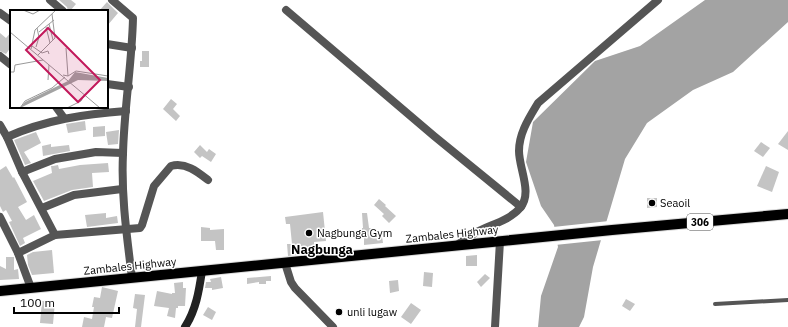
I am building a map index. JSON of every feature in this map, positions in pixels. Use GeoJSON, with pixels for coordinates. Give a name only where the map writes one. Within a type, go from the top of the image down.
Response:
{"type":"FeatureCollection","features":[{"type":"Feature","properties":{"kind":"main road","name":"Zambales Highway"},"geometry":{"type":"LineString","coordinates":[[0,291],[456,245],[788,215]]}},
{"type":"Feature","properties":{"kind":"street"},"geometry":{"type":"LineString","coordinates":[[50,0],[62,10]]}},
{"type":"Feature","properties":{"kind":"street"},"geometry":{"type":"LineString","coordinates":[[112,0],[133,18],[132,48],[123,153],[122,190],[132,278]]}},
{"type":"Feature","properties":{"kind":"street"},"geometry":{"type":"LineString","coordinates":[[456,245],[474,233],[513,214],[521,207],[525,199],[526,190],[519,152],[521,136],[538,103],[658,0]]}},
{"type":"Feature","properties":{"kind":"street"},"geometry":{"type":"LineString","coordinates":[[286,10],[434,136],[521,207]]}},
{"type":"Feature","properties":{"kind":"street"},"geometry":{"type":"LineString","coordinates":[[0,13],[10,21]]}},
{"type":"Feature","properties":{"kind":"street"},"geometry":{"type":"LineString","coordinates":[[108,44],[132,48]]}},
{"type":"Feature","properties":{"kind":"street"},"geometry":{"type":"LineString","coordinates":[[0,56],[10,64]]}},
{"type":"Feature","properties":{"kind":"street"},"geometry":{"type":"LineString","coordinates":[[108,84],[129,87]]}},
{"type":"Feature","properties":{"kind":"street"},"geometry":{"type":"LineString","coordinates":[[57,108],[64,118]]}},
{"type":"Feature","properties":{"kind":"street"},"geometry":{"type":"LineString","coordinates":[[7,137],[27,128],[64,118],[102,112],[126,111]]}},
{"type":"Feature","properties":{"kind":"street"},"geometry":{"type":"LineString","coordinates":[[0,125],[7,137],[22,172],[55,235]]}},
{"type":"Feature","properties":{"kind":"street"},"geometry":{"type":"LineString","coordinates":[[22,172],[55,159],[96,152],[123,153]]}},
{"type":"Feature","properties":{"kind":"street"},"geometry":{"type":"LineString","coordinates":[[18,253],[55,235],[140,228],[151,191],[172,166],[190,167],[208,180]]}},
{"type":"Feature","properties":{"kind":"street"},"geometry":{"type":"LineString","coordinates":[[42,208],[74,195],[122,190]]}},
{"type":"Feature","properties":{"kind":"street"},"geometry":{"type":"LineString","coordinates":[[0,217],[18,253],[31,288]]}},
{"type":"Feature","properties":{"kind":"street"},"geometry":{"type":"LineString","coordinates":[[495,327],[500,241]]}},
{"type":"Feature","properties":{"kind":"street"},"geometry":{"type":"LineString","coordinates":[[286,263],[291,282],[295,288],[333,327]]}},
{"type":"Feature","properties":{"kind":"street"},"geometry":{"type":"LineString","coordinates":[[185,327],[197,300],[202,271]]}},
{"type":"Feature","properties":{"kind":"lane"},"geometry":{"type":"LineString","coordinates":[[715,304],[788,300]]}},
{"type":"Feature","properties":{"kind":"shaded area"},"geometry":{"type":"Polygon","coordinates":[[[705,0],[788,0],[788,22],[733,72],[693,90],[647,123],[625,159],[593,267],[584,317],[579,327],[538,327],[541,296],[558,247],[554,225],[541,206],[526,162],[533,122],[595,61],[640,46],[705,0]]]}},
{"type":"Feature","properties":{"kind":"pier"},"geometry":{"type":"Polygon","coordinates":[[[609,221],[603,240],[555,245],[553,227],[609,221]]]}},
{"type":"Feature","properties":{"kind":"building"},"geometry":{"type":"Polygon","coordinates":[[[59,0],[71,0],[76,4],[71,10],[68,10],[67,7],[59,0]]]}},
{"type":"Feature","properties":{"kind":"building"},"geometry":{"type":"Polygon","coordinates":[[[107,2],[118,13],[108,25],[108,10],[100,10],[107,2]]]}},
{"type":"Feature","properties":{"kind":"building"},"geometry":{"type":"Polygon","coordinates":[[[0,33],[6,38],[10,33],[10,48],[6,54],[0,51],[0,33]]]}},
{"type":"Feature","properties":{"kind":"building"},"geometry":{"type":"Polygon","coordinates":[[[142,51],[149,51],[149,67],[140,67],[140,61],[142,61],[142,51]]]}},
{"type":"Feature","properties":{"kind":"building"},"geometry":{"type":"Polygon","coordinates":[[[171,99],[177,104],[173,109],[180,116],[176,121],[163,109],[171,99]]]}},
{"type":"Feature","properties":{"kind":"building"},"geometry":{"type":"Polygon","coordinates":[[[85,121],[86,130],[68,133],[66,124],[85,121]]]}},
{"type":"Feature","properties":{"kind":"building"},"geometry":{"type":"Polygon","coordinates":[[[105,126],[105,136],[93,137],[93,127],[105,126]]]}},
{"type":"Feature","properties":{"kind":"building"},"geometry":{"type":"Polygon","coordinates":[[[119,130],[118,144],[108,145],[106,132],[119,130]]]}},
{"type":"Feature","properties":{"kind":"building"},"geometry":{"type":"Polygon","coordinates":[[[788,131],[788,150],[778,144],[788,131]]]}},
{"type":"Feature","properties":{"kind":"building"},"geometry":{"type":"Polygon","coordinates":[[[36,132],[41,143],[24,152],[31,163],[25,165],[14,140],[36,132]]]}},
{"type":"Feature","properties":{"kind":"building"},"geometry":{"type":"Polygon","coordinates":[[[761,142],[770,148],[763,157],[754,151],[761,142]]]}},
{"type":"Feature","properties":{"kind":"building"},"geometry":{"type":"Polygon","coordinates":[[[51,144],[51,147],[69,145],[70,151],[43,156],[42,146],[51,144]]]}},
{"type":"Feature","properties":{"kind":"building"},"geometry":{"type":"Polygon","coordinates":[[[200,145],[207,152],[209,149],[216,154],[211,162],[202,156],[200,158],[194,152],[200,145]]]}},
{"type":"Feature","properties":{"kind":"building"},"geometry":{"type":"Polygon","coordinates":[[[108,163],[109,172],[92,173],[93,187],[72,190],[44,201],[33,181],[52,173],[51,166],[58,165],[59,169],[80,165],[108,163]]]}},
{"type":"Feature","properties":{"kind":"building"},"geometry":{"type":"Polygon","coordinates":[[[6,166],[13,178],[14,177],[27,202],[18,207],[26,220],[34,215],[41,229],[23,238],[25,243],[20,246],[9,222],[12,221],[6,210],[3,212],[0,206],[0,170],[6,166]]]}},
{"type":"Feature","properties":{"kind":"building"},"geometry":{"type":"Polygon","coordinates":[[[766,166],[779,172],[772,192],[757,186],[766,166]]]}},
{"type":"Feature","properties":{"kind":"building","name":"Seaoil"},"geometry":{"type":"Polygon","coordinates":[[[647,198],[657,198],[657,207],[647,208],[647,198]]]}},
{"type":"Feature","properties":{"kind":"building"},"geometry":{"type":"Polygon","coordinates":[[[379,199],[396,216],[389,223],[382,216],[384,214],[374,205],[379,199]]]}},
{"type":"Feature","properties":{"kind":"building"},"geometry":{"type":"Polygon","coordinates":[[[323,212],[326,241],[314,242],[315,253],[288,256],[287,244],[292,244],[290,224],[286,224],[285,217],[323,212]]]}},
{"type":"Feature","properties":{"kind":"building"},"geometry":{"type":"Polygon","coordinates":[[[106,213],[106,218],[117,216],[118,223],[87,227],[85,215],[106,213]]]}},
{"type":"Feature","properties":{"kind":"building"},"geometry":{"type":"Polygon","coordinates":[[[362,213],[367,213],[369,228],[371,228],[371,237],[382,236],[383,243],[364,245],[364,234],[362,235],[362,213]]]}},
{"type":"Feature","properties":{"kind":"building"},"geometry":{"type":"Polygon","coordinates":[[[201,227],[210,228],[210,230],[224,229],[224,250],[216,250],[215,241],[201,241],[201,227]]]}},
{"type":"Feature","properties":{"kind":"building"},"geometry":{"type":"Polygon","coordinates":[[[52,250],[54,273],[32,275],[28,265],[27,255],[33,252],[52,250]]]}},
{"type":"Feature","properties":{"kind":"building"},"geometry":{"type":"Polygon","coordinates":[[[477,255],[477,266],[466,266],[466,256],[477,255]]]}},
{"type":"Feature","properties":{"kind":"building"},"geometry":{"type":"Polygon","coordinates":[[[6,257],[14,257],[14,270],[18,269],[19,279],[0,280],[0,266],[6,269],[6,257]]]}},
{"type":"Feature","properties":{"kind":"building"},"geometry":{"type":"Polygon","coordinates":[[[424,272],[433,273],[432,287],[423,286],[424,272]]]}},
{"type":"Feature","properties":{"kind":"building"},"geometry":{"type":"Polygon","coordinates":[[[485,274],[490,278],[481,287],[477,282],[485,274]]]}},
{"type":"Feature","properties":{"kind":"building"},"geometry":{"type":"Polygon","coordinates":[[[271,276],[271,281],[266,281],[266,284],[259,284],[259,282],[247,284],[247,278],[271,276]]]}},
{"type":"Feature","properties":{"kind":"building"},"geometry":{"type":"Polygon","coordinates":[[[221,277],[223,288],[212,290],[212,288],[205,288],[206,282],[211,282],[210,279],[221,277]]]}},
{"type":"Feature","properties":{"kind":"building"},"geometry":{"type":"Polygon","coordinates":[[[398,280],[399,291],[390,293],[389,281],[398,280]]]}},
{"type":"Feature","properties":{"kind":"building"},"geometry":{"type":"Polygon","coordinates":[[[183,282],[183,288],[186,288],[185,306],[178,306],[178,308],[176,308],[175,318],[167,316],[169,308],[154,306],[157,291],[172,294],[175,293],[174,283],[183,282]]]}},
{"type":"Feature","properties":{"kind":"building"},"geometry":{"type":"Polygon","coordinates":[[[102,287],[118,291],[112,318],[106,317],[104,327],[82,327],[84,317],[92,319],[94,297],[100,298],[102,287]]]}},
{"type":"Feature","properties":{"kind":"building"},"geometry":{"type":"Polygon","coordinates":[[[135,294],[145,295],[141,327],[135,327],[137,309],[133,308],[135,294]]]}},
{"type":"Feature","properties":{"kind":"building"},"geometry":{"type":"Polygon","coordinates":[[[626,299],[635,304],[630,311],[622,306],[626,299]]]}},
{"type":"Feature","properties":{"kind":"building"},"geometry":{"type":"Polygon","coordinates":[[[42,301],[55,302],[53,324],[40,323],[42,301]]]}},
{"type":"Feature","properties":{"kind":"building"},"geometry":{"type":"Polygon","coordinates":[[[411,303],[421,310],[411,324],[401,317],[411,303]]]}},
{"type":"Feature","properties":{"kind":"building"},"geometry":{"type":"Polygon","coordinates":[[[208,307],[216,312],[212,320],[203,315],[208,307]]]}},
{"type":"Feature","properties":{"kind":"place","name":"Seaoil"},"geometry":{"type":"Point","coordinates":[652,203]}},
{"type":"Feature","properties":{"kind":"place","name":"Nagbunga Gym"},"geometry":{"type":"Point","coordinates":[309,233]}},
{"type":"Feature","properties":{"kind":"place","name":"unli lugaw"},"geometry":{"type":"Point","coordinates":[339,312]}},
{"type":"Feature","properties":{"kind":"district","name":"Nagbunga"},"geometry":{"type":"Point","coordinates":[322,249]}}]}
